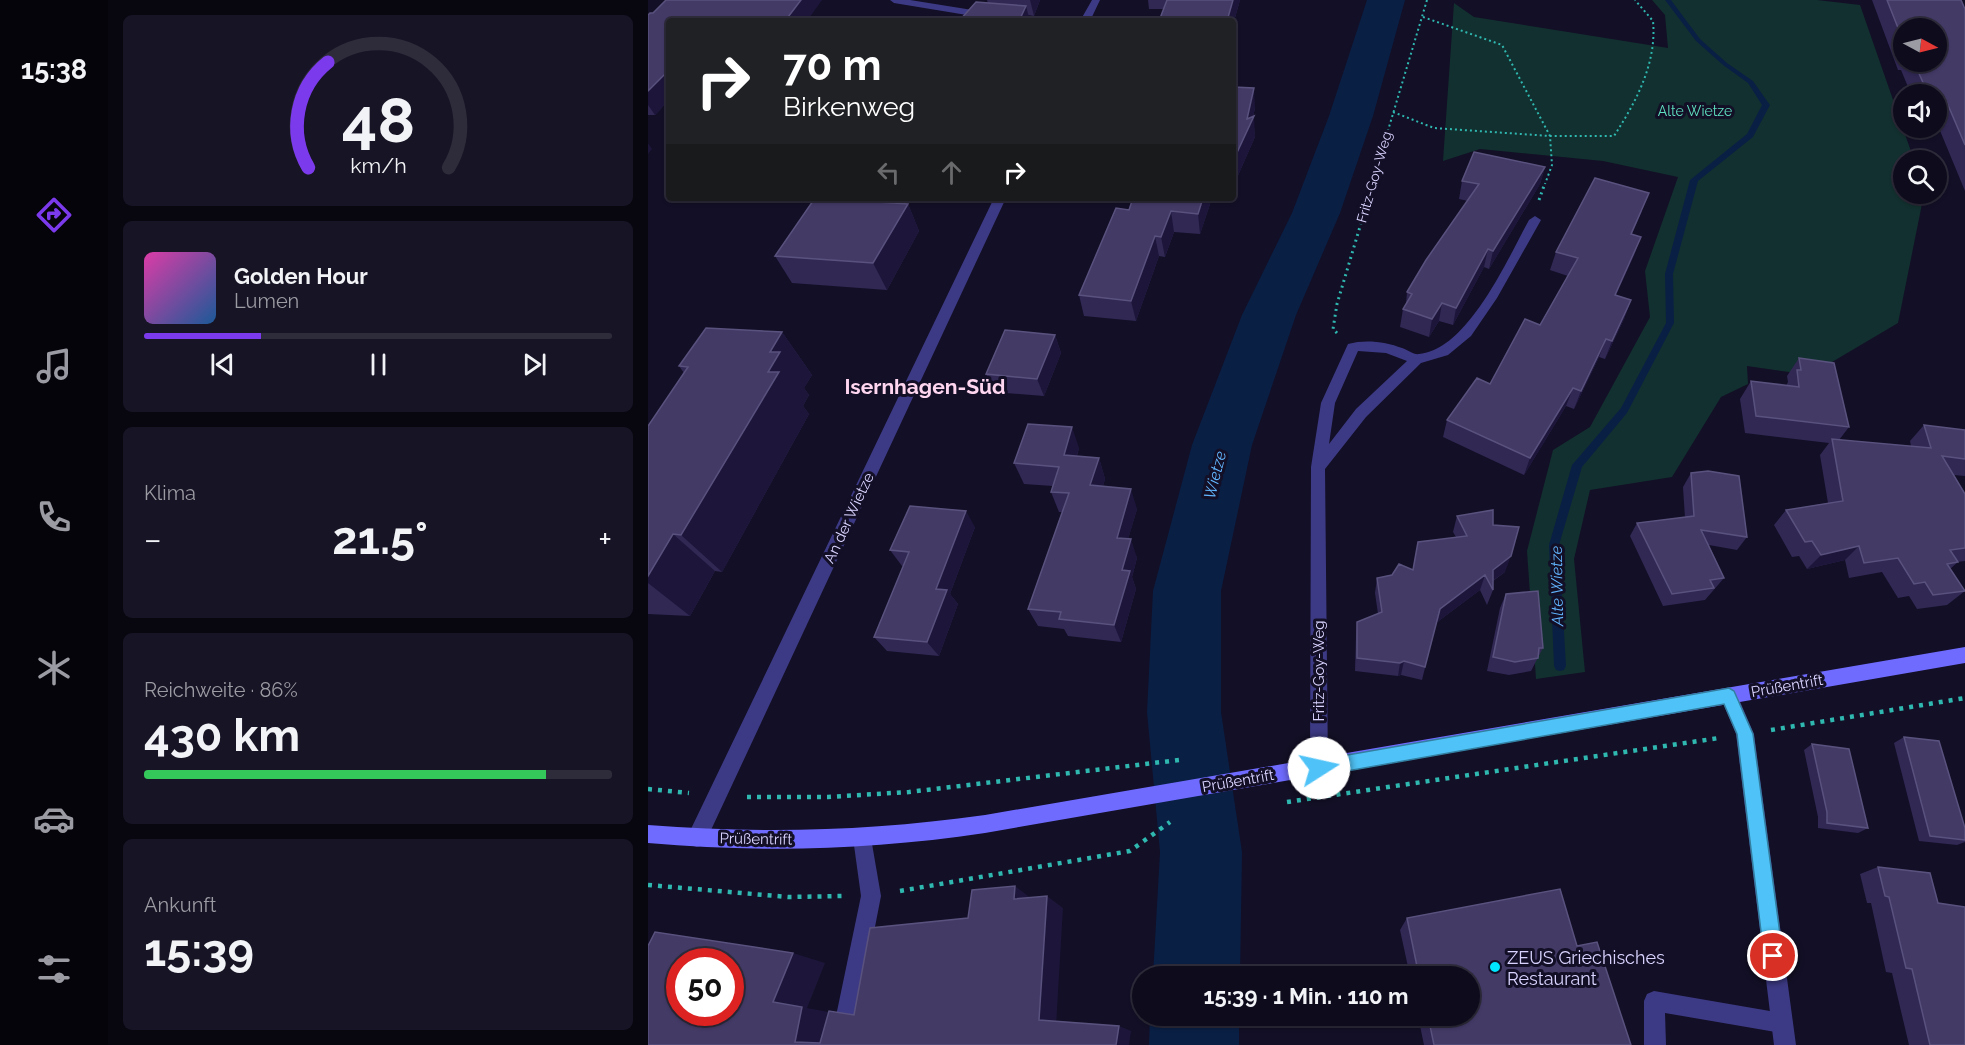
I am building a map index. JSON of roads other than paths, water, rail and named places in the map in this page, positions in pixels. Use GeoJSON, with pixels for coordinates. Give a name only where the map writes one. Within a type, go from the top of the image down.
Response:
{"type":"FeatureCollection","features":[{"type":"Feature","properties":{"kind":"main road","name":"Prüßentrift"},"geometry":{"type":"LineString","coordinates":[[648,834],[770,840],[862,838],[950,829],[1319,768],[1965,655]]}},
{"type":"Feature","properties":{"kind":"street"},"geometry":{"type":"LineString","coordinates":[[894,0],[1001,17]]}},
{"type":"Feature","properties":{"kind":"street"},"geometry":{"type":"LineString","coordinates":[[1087,18],[1096,0]]}},
{"type":"Feature","properties":{"kind":"street","name":"An der Wietze"},"geometry":{"type":"LineString","coordinates":[[697,838],[999,201]]}},
{"type":"Feature","properties":{"kind":"street"},"geometry":{"type":"LineString","coordinates":[[1318,467],[1361,413],[1416,360],[1443,352],[1466,333],[1491,298],[1535,220]]}},
{"type":"Feature","properties":{"kind":"street","name":"Fritz-Goy-Weg"},"geometry":{"type":"LineString","coordinates":[[1319,768],[1318,467],[1328,403],[1353,347],[1373,345],[1397,349],[1416,360]]}},
{"type":"Feature","properties":{"kind":"street"},"geometry":{"type":"LineString","coordinates":[[1729,696],[1745,734],[1785,1045]]}},
{"type":"Feature","properties":{"kind":"street"},"geometry":{"type":"LineString","coordinates":[[841,1045],[871,896],[862,838]]}},
{"type":"Feature","properties":{"kind":"street"},"geometry":{"type":"LineString","coordinates":[[1655,1045],[1654,1001],[1782,1023]]}},
{"type":"Feature","properties":{"kind":"waterway","name":"Wietze"},"geometry":{"type":"LineString","coordinates":[[1196,966],[1201,852],[1184,712],[1187,591],[1222,445],[1269,315],[1316,213],[1351,116],[1386,0]]}},
{"type":"Feature","properties":{"kind":"waterway","name":"Alte Wietze"},"geometry":{"type":"LineString","coordinates":[[1560,666],[1554,545],[1577,465],[1624,410],[1670,323],[1669,274],[1694,180],[1750,135],[1766,105],[1751,82],[1725,64],[1698,40],[1668,0]]}},
{"type":"Feature","properties":{"kind":"waterway","name":"Wietze"},"geometry":{"type":"LineString","coordinates":[[1194,1045],[1195,1026]]}},
{"type":"Feature","properties":{"kind":"place","name":"ZEUS Griechisches Restaurant"},"geometry":{"type":"Point","coordinates":[1495,967]}},
{"type":"Feature","properties":{"kind":"district","name":"Isernhagen-Süd"},"geometry":{"type":"Point","coordinates":[925,386]}}]}
